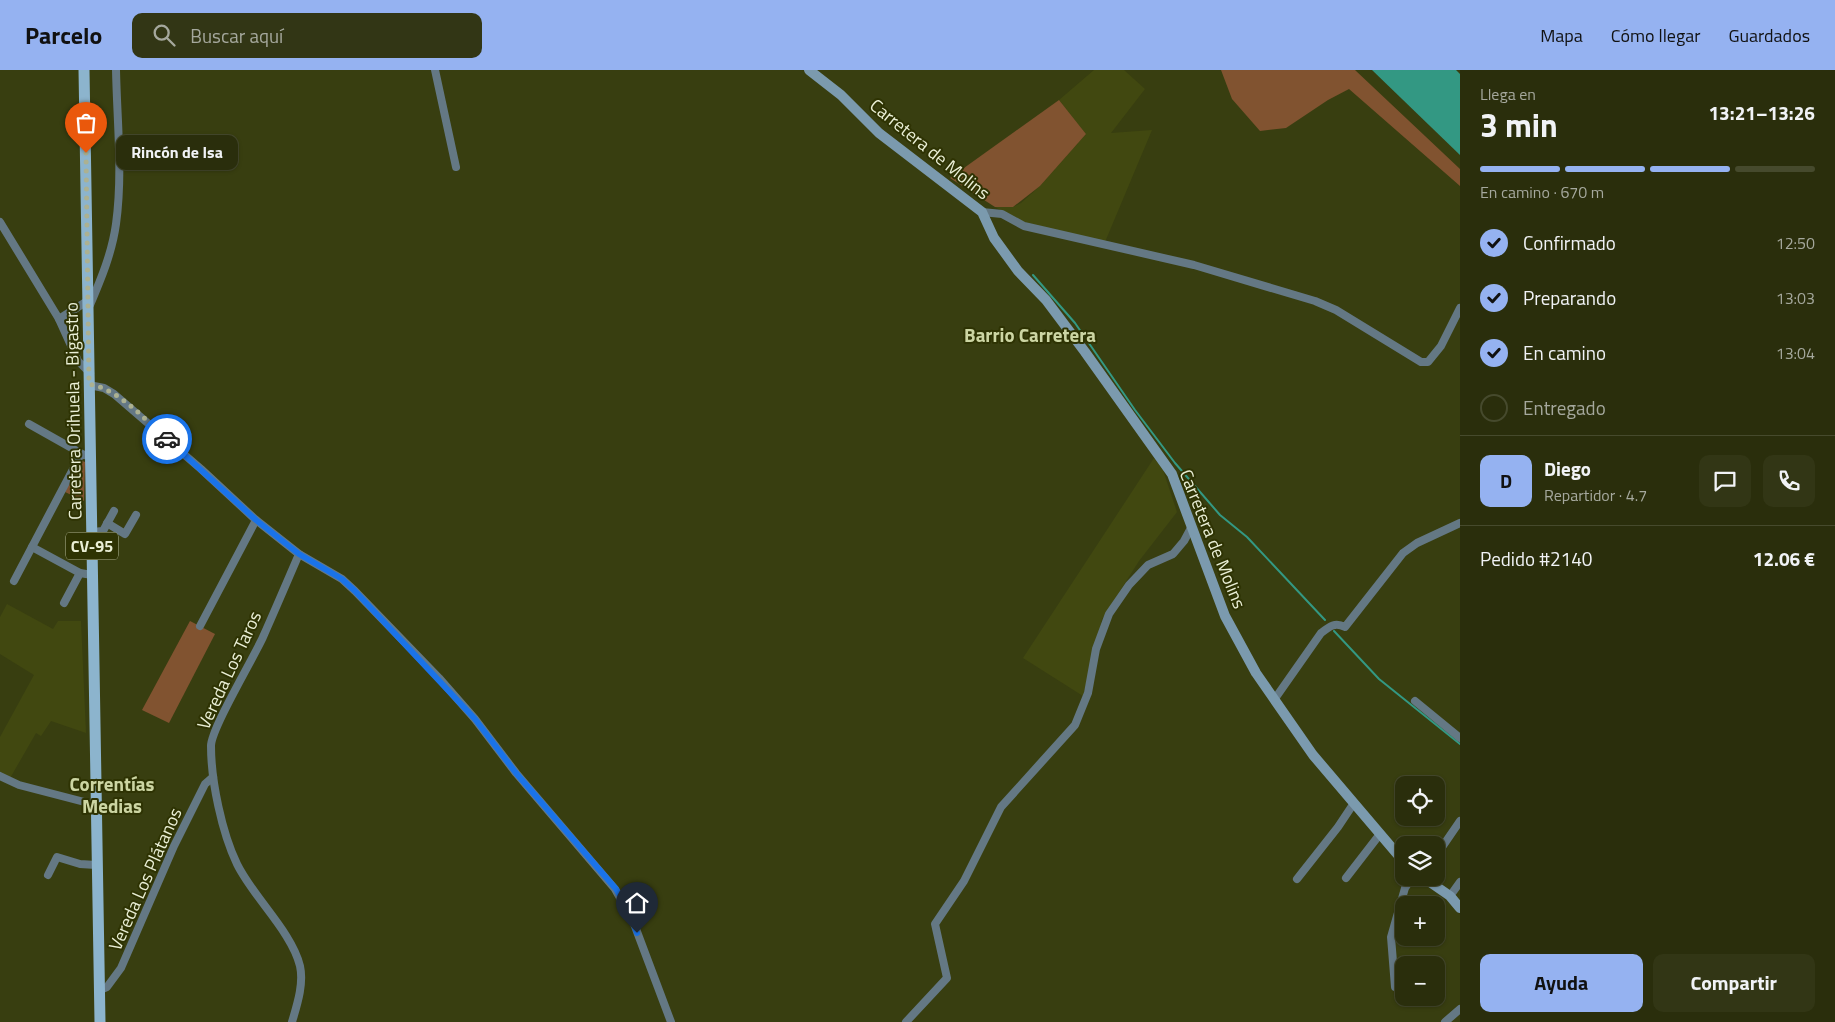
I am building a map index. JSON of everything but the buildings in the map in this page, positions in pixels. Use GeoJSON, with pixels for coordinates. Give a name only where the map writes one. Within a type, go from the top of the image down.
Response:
{"type":"FeatureCollection","features":[{"type":"Feature","properties":{"kind":"main road","name":"Carretera Orihuela - Bigastro"},"geometry":{"type":"LineString","coordinates":[[84,70],[89,304],[86,456],[92,532],[100,1022]]}},
{"type":"Feature","properties":{"kind":"street"},"geometry":{"type":"LineString","coordinates":[[59,319],[89,304],[105,272],[116,226],[120,173],[116,70]]}},
{"type":"Feature","properties":{"kind":"street"},"geometry":{"type":"LineString","coordinates":[[435,70],[456,167]]}},
{"type":"Feature","properties":{"kind":"street","name":"Carretera de Molins"},"geometry":{"type":"LineString","coordinates":[[810,70],[841,95],[879,133],[982,212],[994,238],[1018,271],[1046,300],[1172,474],[1225,616],[1256,673],[1313,756],[1395,852]]}},
{"type":"Feature","properties":{"kind":"street"},"geometry":{"type":"LineString","coordinates":[[982,212],[1002,214],[1024,226],[1194,265],[1315,300],[1336,310],[1421,362],[1428,362],[1435,356],[1460,308]]}},
{"type":"Feature","properties":{"kind":"street"},"geometry":{"type":"LineString","coordinates":[[0,222],[59,319],[78,361],[89,379],[114,394],[201,469],[256,520],[299,554],[342,579],[423,661],[475,719],[516,773],[616,889],[632,921],[671,1022]]}},
{"type":"Feature","properties":{"kind":"street"},"geometry":{"type":"LineString","coordinates":[[14,580],[86,456],[29,424]]}},
{"type":"Feature","properties":{"kind":"street"},"geometry":{"type":"LineString","coordinates":[[92,532],[103,531],[114,510]]}},
{"type":"Feature","properties":{"kind":"street"},"geometry":{"type":"LineString","coordinates":[[107,523],[125,534],[136,515]]}},
{"type":"Feature","properties":{"kind":"street"},"geometry":{"type":"LineString","coordinates":[[200,626],[256,520]]}},
{"type":"Feature","properties":{"kind":"street"},"geometry":{"type":"LineString","coordinates":[[1274,700],[1321,632],[1332,625],[1339,624],[1345,627],[1403,553],[1417,542],[1460,524]]}},
{"type":"Feature","properties":{"kind":"street"},"geometry":{"type":"LineString","coordinates":[[906,1022],[947,978],[935,924],[964,881],[1001,807],[1075,725],[1088,693],[1096,649],[1109,614],[1129,585],[1148,565],[1173,554],[1184,541],[1191,528]]}},
{"type":"Feature","properties":{"kind":"street"},"geometry":{"type":"LineString","coordinates":[[32,547],[80,573],[92,575]]}},
{"type":"Feature","properties":{"kind":"street","name":"Vereda Los Taros"},"geometry":{"type":"LineString","coordinates":[[292,1022],[300,995],[300,967],[287,937],[252,890],[236,863],[225,828],[213,777],[211,744],[218,726],[263,637],[299,554]]}},
{"type":"Feature","properties":{"kind":"street"},"geometry":{"type":"LineString","coordinates":[[64,603],[80,573]]}},
{"type":"Feature","properties":{"kind":"street"},"geometry":{"type":"LineString","coordinates":[[1415,701],[1460,738]]}},
{"type":"Feature","properties":{"kind":"street"},"geometry":{"type":"LineString","coordinates":[[0,776],[19,785],[96,805]]}},
{"type":"Feature","properties":{"kind":"street","name":"Vereda Los Plátanos"},"geometry":{"type":"LineString","coordinates":[[100,990],[107,987],[121,968],[174,846],[205,784],[213,777]]}},
{"type":"Feature","properties":{"kind":"street"},"geometry":{"type":"LineString","coordinates":[[1297,879],[1354,804]]}},
{"type":"Feature","properties":{"kind":"street"},"geometry":{"type":"LineString","coordinates":[[1445,843],[1460,821]]}},
{"type":"Feature","properties":{"kind":"street"},"geometry":{"type":"LineString","coordinates":[[1346,878],[1380,834]]}},
{"type":"Feature","properties":{"kind":"street"},"geometry":{"type":"LineString","coordinates":[[48,875],[57,857],[80,864],[96,865]]}},
{"type":"Feature","properties":{"kind":"street"},"geometry":{"type":"LineString","coordinates":[[1450,896],[1460,882]]}},
{"type":"Feature","properties":{"kind":"street"},"geometry":{"type":"LineString","coordinates":[[1395,986],[1391,937],[1406,886]]}},
{"type":"Feature","properties":{"kind":"street"},"geometry":{"type":"LineString","coordinates":[[1436,886],[1450,896],[1460,908]]}},
{"type":"Feature","properties":{"kind":"street"},"geometry":{"type":"LineString","coordinates":[[1445,1022],[1460,1009]]}},
{"type":"Feature","properties":{"kind":"shaded area"},"geometry":{"type":"Polygon","coordinates":[[[1094,70],[1124,70],[1145,89],[1111,133],[1152,130],[1105,242],[1021,221],[995,207],[1013,207],[1021,203],[1040,186],[1086,134],[1059,100],[1094,70]]]}},
{"type":"Feature","properties":{"kind":"shaded area"},"geometry":{"type":"Polygon","coordinates":[[[1221,70],[1355,70],[1460,169],[1460,186],[1349,89],[1328,100],[1286,128],[1260,131],[1232,99],[1221,70]]]}},
{"type":"Feature","properties":{"kind":"shaded area"},"geometry":{"type":"Polygon","coordinates":[[[1059,100],[1086,134],[1040,186],[1013,207],[995,207],[950,178],[1059,100]]]}},
{"type":"Feature","properties":{"kind":"shaded area"},"geometry":{"type":"Polygon","coordinates":[[[1154,458],[1163,470],[1177,512],[1139,561],[1102,619],[1083,696],[1023,658],[1154,458]]]}},
{"type":"Feature","properties":{"kind":"shaded area"},"geometry":{"type":"Polygon","coordinates":[[[80,460],[85,462],[84,501],[65,492],[80,460]]]}},
{"type":"Feature","properties":{"kind":"shaded area"},"geometry":{"type":"Polygon","coordinates":[[[7,604],[53,629],[58,621],[81,621],[86,733],[51,721],[41,736],[36,733],[9,780],[0,775],[0,737],[34,675],[0,654],[0,617],[7,604]]]}},
{"type":"Feature","properties":{"kind":"shaded area"},"geometry":{"type":"Polygon","coordinates":[[[190,621],[215,634],[169,723],[142,710],[190,621]]]}},
{"type":"Feature","properties":{"kind":"water"},"geometry":{"type":"Polygon","coordinates":[[[1372,70],[1456,70],[1460,74],[1460,155],[1372,70]]]}},
{"type":"Feature","properties":{"kind":"waterway"},"geometry":{"type":"LineString","coordinates":[[1033,275],[1075,323],[1135,410],[1175,463],[1220,515],[1247,537],[1325,620]]}},
{"type":"Feature","properties":{"kind":"waterway"},"geometry":{"type":"LineString","coordinates":[[1334,631],[1379,679],[1460,744]]}},
{"type":"Feature","properties":{"kind":"way so far"},"geometry":{"type":"LineString","coordinates":[[86,153],[89,384],[104,388],[114,394],[167,439]]}},
{"type":"Feature","properties":{"kind":"place","name":"Rincón de Isa"},"geometry":{"type":"Point","coordinates":[86,153]}},
{"type":"Feature","properties":{"kind":"district","name":"Barrio Carretera"},"geometry":{"type":"Point","coordinates":[1030,334]}},
{"type":"Feature","properties":{"kind":"district","name":"Correntías Medias"},"geometry":{"type":"Point","coordinates":[112,794]}},
{"type":"Feature","properties":{"kind":"route"},"geometry":{"type":"LineString","coordinates":[[167,439],[256,520],[299,554],[342,579],[431,669],[475,719],[560,826],[602,871],[616,889],[627,908],[637,933]]}}]}
